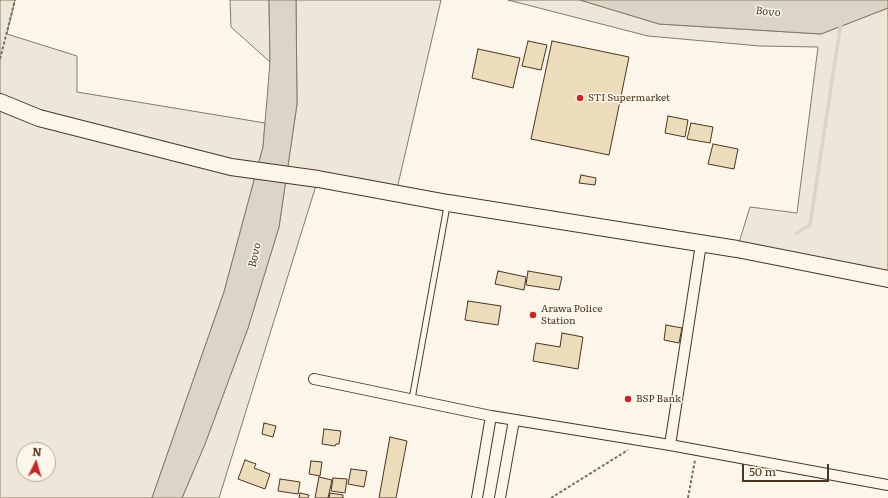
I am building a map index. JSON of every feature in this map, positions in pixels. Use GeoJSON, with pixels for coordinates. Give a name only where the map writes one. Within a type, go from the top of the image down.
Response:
{"type":"FeatureCollection","features":[{"type":"Feature","properties":{"kind":"main road"},"geometry":{"type":"LineString","coordinates":[[0,102],[39,118],[231,167],[701,244],[888,279]]}},
{"type":"Feature","properties":{"kind":"street"},"geometry":{"type":"LineString","coordinates":[[670,445],[701,244]]}},
{"type":"Feature","properties":{"kind":"street"},"geometry":{"type":"LineString","coordinates":[[314,378],[491,416],[642,440],[888,485]]}},
{"type":"Feature","properties":{"kind":"street"},"geometry":{"type":"LineString","coordinates":[[477,498],[491,416]]}},
{"type":"Feature","properties":{"kind":"street"},"geometry":{"type":"LineString","coordinates":[[500,498],[514,420]]}},
{"type":"Feature","properties":{"kind":"lane"},"geometry":{"type":"LineString","coordinates":[[412,399],[448,203]]}},
{"type":"Feature","properties":{"kind":"path"},"geometry":{"type":"LineString","coordinates":[[0,59],[15,0]]}},
{"type":"Feature","properties":{"kind":"path"},"geometry":{"type":"LineString","coordinates":[[551,498],[642,440]]}},
{"type":"Feature","properties":{"kind":"path"},"geometry":{"type":"LineString","coordinates":[[688,498],[697,450]]}},
{"type":"Feature","properties":{"kind":"shaded area"},"geometry":{"type":"Polygon","coordinates":[[[0,0],[15,0],[7,34],[77,56],[77,92],[265,123],[263,147],[224,292],[152,498],[0,498],[0,0]]]}},
{"type":"Feature","properties":{"kind":"shaded area"},"geometry":{"type":"Polygon","coordinates":[[[230,0],[269,0],[270,62],[231,27],[230,0]]]}},
{"type":"Feature","properties":{"kind":"shaded area"},"geometry":{"type":"Polygon","coordinates":[[[296,0],[441,0],[396,193],[318,179],[219,498],[182,498],[205,444],[248,328],[279,227],[297,104],[296,0]]]}},
{"type":"Feature","properties":{"kind":"shaded area"},"geometry":{"type":"Polygon","coordinates":[[[508,0],[580,0],[659,24],[821,34],[888,8],[888,279],[737,249],[750,207],[797,213],[818,47],[760,46],[648,36],[508,0]]]}},
{"type":"Feature","properties":{"kind":"water","name":"Bovo"},"geometry":{"type":"Polygon","coordinates":[[[269,0],[296,0],[297,104],[279,227],[248,328],[205,444],[182,498],[152,498],[224,292],[263,147],[270,62],[269,0]]]}},
{"type":"Feature","properties":{"kind":"water","name":"Bovo"},"geometry":{"type":"Polygon","coordinates":[[[580,0],[888,0],[888,8],[821,34],[659,24],[580,0]]]}},
{"type":"Feature","properties":{"kind":"building"},"geometry":{"type":"Polygon","coordinates":[[[528,41],[547,45],[541,70],[522,66],[528,41]]]}},
{"type":"Feature","properties":{"kind":"building","name":"STI Supermarket"},"geometry":{"type":"Polygon","coordinates":[[[552,41],[629,57],[609,155],[531,139],[552,41]]]}},
{"type":"Feature","properties":{"kind":"building"},"geometry":{"type":"Polygon","coordinates":[[[478,49],[520,58],[513,88],[472,78],[478,49]]]}},
{"type":"Feature","properties":{"kind":"building"},"geometry":{"type":"Polygon","coordinates":[[[668,116],[688,120],[685,137],[665,133],[668,116]]]}},
{"type":"Feature","properties":{"kind":"building"},"geometry":{"type":"Polygon","coordinates":[[[691,123],[713,127],[710,143],[687,139],[691,123]]]}},
{"type":"Feature","properties":{"kind":"building"},"geometry":{"type":"Polygon","coordinates":[[[713,144],[738,149],[734,169],[708,164],[713,144]]]}},
{"type":"Feature","properties":{"kind":"building"},"geometry":{"type":"Polygon","coordinates":[[[581,175],[596,178],[595,185],[579,183],[581,175]]]}},
{"type":"Feature","properties":{"kind":"building"},"geometry":{"type":"Polygon","coordinates":[[[498,271],[526,277],[524,290],[495,284],[498,271]]]}},
{"type":"Feature","properties":{"kind":"building"},"geometry":{"type":"Polygon","coordinates":[[[528,271],[562,277],[559,290],[526,285],[528,271]]]}},
{"type":"Feature","properties":{"kind":"building"},"geometry":{"type":"Polygon","coordinates":[[[468,301],[501,306],[498,325],[465,320],[468,301]]]}},
{"type":"Feature","properties":{"kind":"building"},"geometry":{"type":"Polygon","coordinates":[[[666,325],[682,328],[679,343],[664,340],[666,325]]]}},
{"type":"Feature","properties":{"kind":"building"},"geometry":{"type":"Polygon","coordinates":[[[562,333],[583,337],[578,369],[533,361],[536,343],[560,347],[562,333]]]}},
{"type":"Feature","properties":{"kind":"building"},"geometry":{"type":"Polygon","coordinates":[[[264,423],[276,426],[273,437],[262,434],[264,423]]]}},
{"type":"Feature","properties":{"kind":"building"},"geometry":{"type":"Polygon","coordinates":[[[324,429],[341,431],[339,444],[336,444],[335,446],[322,444],[324,429]]]}},
{"type":"Feature","properties":{"kind":"building"},"geometry":{"type":"Polygon","coordinates":[[[390,437],[407,441],[396,498],[379,498],[390,437]]]}},
{"type":"Feature","properties":{"kind":"building"},"geometry":{"type":"Polygon","coordinates":[[[245,460],[256,464],[254,468],[270,474],[265,489],[238,479],[245,460]]]}},
{"type":"Feature","properties":{"kind":"building"},"geometry":{"type":"Polygon","coordinates":[[[311,461],[322,462],[320,476],[309,474],[311,461]]]}},
{"type":"Feature","properties":{"kind":"building"},"geometry":{"type":"Polygon","coordinates":[[[351,469],[367,471],[364,487],[348,484],[351,469]]]}},
{"type":"Feature","properties":{"kind":"building"},"geometry":{"type":"Polygon","coordinates":[[[319,477],[332,480],[328,498],[315,498],[319,477]]]}},
{"type":"Feature","properties":{"kind":"building"},"geometry":{"type":"Polygon","coordinates":[[[333,478],[347,479],[345,493],[331,491],[333,478]]]}},
{"type":"Feature","properties":{"kind":"building"},"geometry":{"type":"Polygon","coordinates":[[[280,479],[300,482],[298,494],[278,491],[280,479]]]}},
{"type":"Feature","properties":{"kind":"building"},"geometry":{"type":"Polygon","coordinates":[[[300,493],[309,495],[308,498],[299,498],[300,493]]]}},
{"type":"Feature","properties":{"kind":"building"},"geometry":{"type":"Polygon","coordinates":[[[330,493],[343,495],[343,498],[329,498],[330,493]]]}},
{"type":"Feature","properties":{"kind":"waterway"},"geometry":{"type":"LineString","coordinates":[[797,233],[810,225],[841,22]]}},
{"type":"Feature","properties":{"kind":"place","name":"STI Supermarket"},"geometry":{"type":"Point","coordinates":[580,98]}},
{"type":"Feature","properties":{"kind":"place","name":"Arawa Police Station"},"geometry":{"type":"Point","coordinates":[533,315]}},
{"type":"Feature","properties":{"kind":"place","name":"BSP Bank"},"geometry":{"type":"Point","coordinates":[628,399]}}]}
